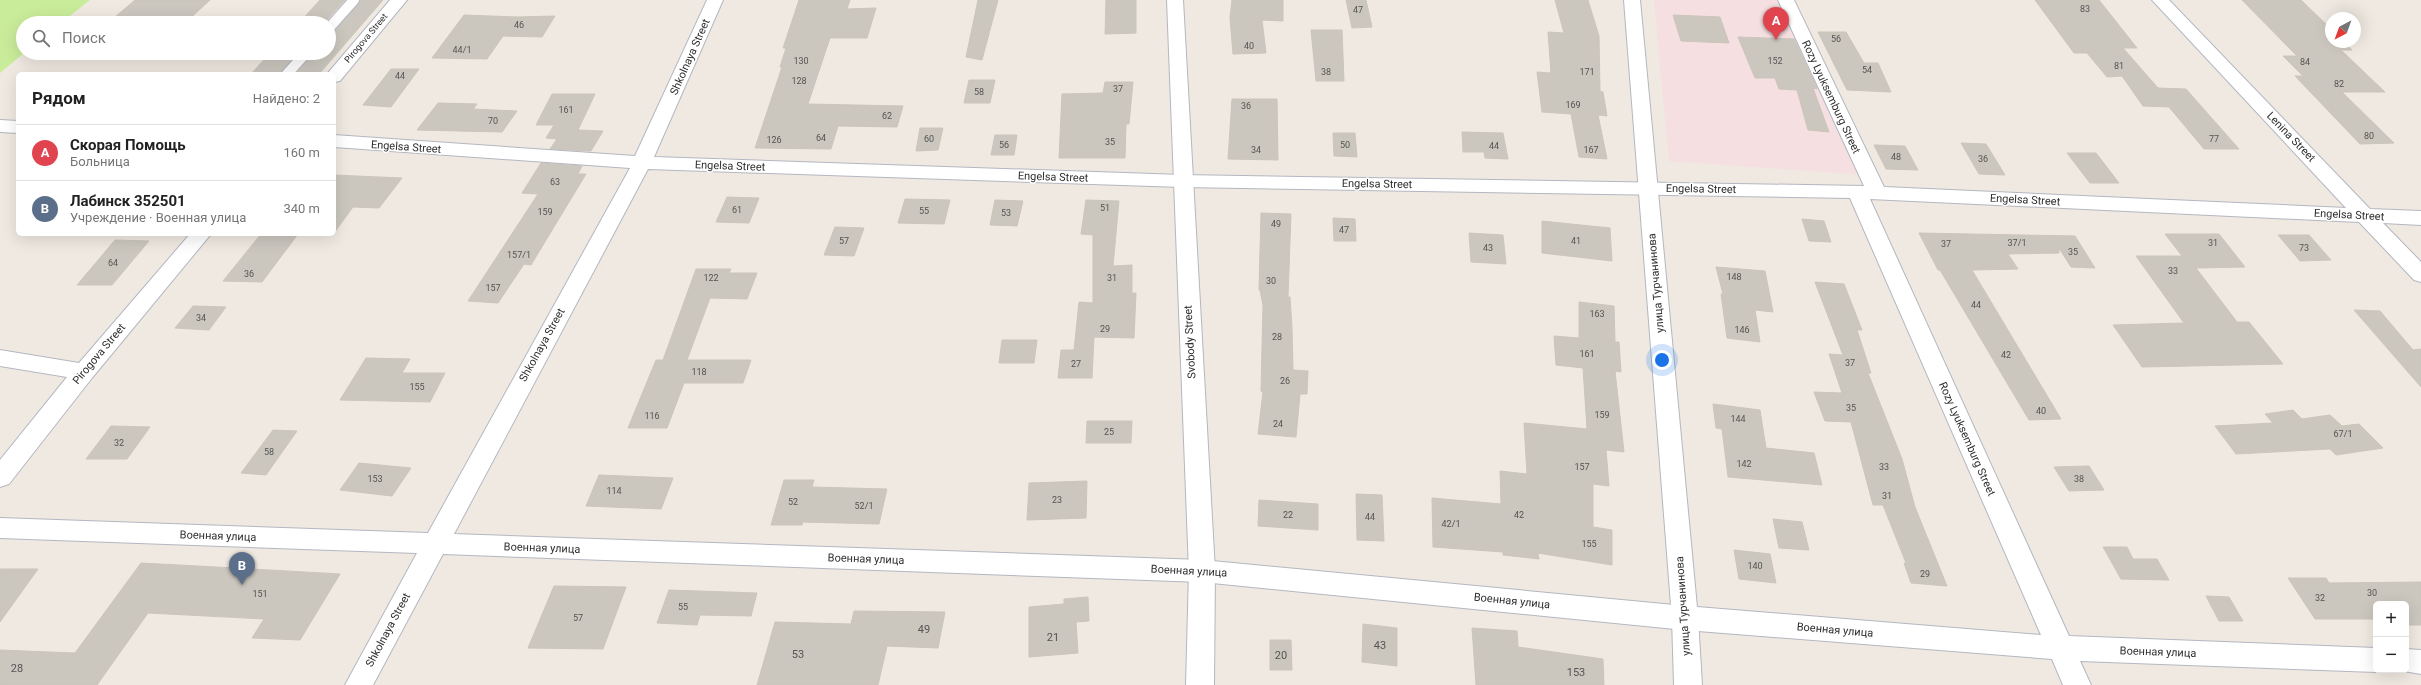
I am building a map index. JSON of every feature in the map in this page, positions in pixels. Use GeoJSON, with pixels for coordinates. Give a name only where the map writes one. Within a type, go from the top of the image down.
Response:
{"type":"FeatureCollection","features":[{"type":"Feature","properties":{"kind":"street","name":"Pirogova Street"},"geometry":{"type":"LineString","coordinates":[[336,75],[399,0]]}},
{"type":"Feature","properties":{"kind":"street","name":"Shkolnaya Street"},"geometry":{"type":"LineString","coordinates":[[359,685],[434,544],[642,163],[715,0]]}},
{"type":"Feature","properties":{"kind":"street","name":"Svobody Street"},"geometry":{"type":"LineString","coordinates":[[1175,0],[1182,181],[1202,571],[1200,685]]}},
{"type":"Feature","properties":{"kind":"street","name":"улица Турчанинова"},"geometry":{"type":"LineString","coordinates":[[1632,0],[1684,618],[1688,685]]}},
{"type":"Feature","properties":{"kind":"street","name":"Rozy Lyuksemburg Street"},"geometry":{"type":"LineString","coordinates":[[1786,0],[2077,685]]}},
{"type":"Feature","properties":{"kind":"street","name":"Lenina Street"},"geometry":{"type":"LineString","coordinates":[[2160,0],[2421,275]]}},
{"type":"Feature","properties":{"kind":"street"},"geometry":{"type":"LineString","coordinates":[[0,126],[16,127]]}},
{"type":"Feature","properties":{"kind":"street","name":"Engelsa Street"},"geometry":{"type":"LineString","coordinates":[[336,142],[642,163],[1182,181],[1648,187],[1867,193],[2421,218]]}},
{"type":"Feature","properties":{"kind":"street","name":"Pirogova Street"},"geometry":{"type":"LineString","coordinates":[[0,477],[84,372],[199,236]]}},
{"type":"Feature","properties":{"kind":"street"},"geometry":{"type":"LineString","coordinates":[[0,358],[84,372]]}},
{"type":"Feature","properties":{"kind":"street","name":"Военная улица"},"geometry":{"type":"LineString","coordinates":[[0,528],[1202,571],[1684,618],[2061,648],[2373,660]]}},
{"type":"Feature","properties":{"kind":"street"},"geometry":{"type":"LineString","coordinates":[[2409,661],[2421,662]]}},
{"type":"Feature","properties":{"kind":"lane"},"geometry":{"type":"LineString","coordinates":[[336,20],[354,0]]}},
{"type":"Feature","properties":{"kind":"lane"},"geometry":{"type":"LineString","coordinates":[[289,72],[300,60]]}},
{"type":"Feature","properties":{"kind":"shaded area"},"geometry":{"type":"Polygon","coordinates":[[[1654,0],[1776,0],[1864,175],[1669,161],[1654,0]]]}},
{"type":"Feature","properties":{"kind":"green space"},"geometry":{"type":"Polygon","coordinates":[[[0,0],[90,0],[70,16],[16,16],[16,60],[0,73],[0,0]]]}},
{"type":"Feature","properties":{"kind":"building"},"geometry":{"type":"Polygon","coordinates":[[[135,0],[210,0],[193,16],[116,16],[135,0]]]}},
{"type":"Feature","properties":{"kind":"building"},"geometry":{"type":"Polygon","coordinates":[[[320,0],[345,0],[330,16],[305,16],[320,0]]]}},
{"type":"Feature","properties":{"kind":"building"},"geometry":{"type":"Polygon","coordinates":[[[361,0],[383,0],[336,54],[336,30],[361,0]]]}},
{"type":"Feature","properties":{"kind":"building"},"geometry":{"type":"Polygon","coordinates":[[[799,0],[850,0],[847,9],[876,8],[867,38],[830,38],[808,104],[903,106],[897,127],[838,126],[831,149],[755,148],[782,67],[780,67],[786,48],[783,48],[799,0]]]}},
{"type":"Feature","properties":{"kind":"building"},"geometry":{"type":"Polygon","coordinates":[[[978,0],[998,0],[982,60],[966,57],[978,0]]]}},
{"type":"Feature","properties":{"kind":"building"},"geometry":{"type":"Polygon","coordinates":[[[1106,0],[1136,0],[1136,33],[1105,34],[1106,0]]]}},
{"type":"Feature","properties":{"kind":"building"},"geometry":{"type":"Polygon","coordinates":[[[1232,0],[1283,0],[1283,21],[1262,20],[1266,53],[1233,54],[1230,18],[1232,0]]]}},
{"type":"Feature","properties":{"kind":"building"},"geometry":{"type":"Polygon","coordinates":[[[1346,0],[1366,0],[1372,27],[1352,28],[1346,0]]]}},
{"type":"Feature","properties":{"kind":"building"},"geometry":{"type":"Polygon","coordinates":[[[1555,0],[1588,0],[1599,36],[1600,91],[1603,92],[1607,116],[1598,115],[1607,159],[1579,157],[1571,114],[1542,112],[1537,72],[1551,73],[1548,32],[1564,33],[1555,0]]]}},
{"type":"Feature","properties":{"kind":"building"},"geometry":{"type":"Polygon","coordinates":[[[2035,0],[2099,0],[2137,48],[2123,48],[2158,88],[2186,89],[2239,149],[2204,149],[2169,107],[2143,106],[2122,76],[2107,77],[2087,53],[2074,53],[2035,0]]]}},
{"type":"Feature","properties":{"kind":"building"},"geometry":{"type":"Polygon","coordinates":[[[2242,0],[2301,0],[2325,23],[2325,48],[2350,48],[2352,50],[2341,50],[2385,92],[2342,92],[2394,143],[2360,144],[2295,76],[2303,76],[2283,56],[2297,56],[2242,0]]]}},
{"type":"Feature","properties":{"kind":"building"},"geometry":{"type":"Polygon","coordinates":[[[464,15],[517,17],[555,16],[542,37],[503,36],[487,59],[432,58],[464,15]]]}},
{"type":"Feature","properties":{"kind":"building"},"geometry":{"type":"Polygon","coordinates":[[[1673,15],[1720,17],[1729,43],[1681,41],[1673,15]]]}},
{"type":"Feature","properties":{"kind":"building"},"geometry":{"type":"Polygon","coordinates":[[[1311,30],[1342,30],[1344,81],[1316,81],[1311,30]]]}},
{"type":"Feature","properties":{"kind":"building"},"geometry":{"type":"Polygon","coordinates":[[[1818,32],[1846,32],[1864,63],[1878,63],[1891,92],[1847,90],[1818,32]]]}},
{"type":"Feature","properties":{"kind":"building"},"geometry":{"type":"Polygon","coordinates":[[[1738,37],[1794,39],[1816,86],[1817,89],[1813,88],[1829,132],[1808,130],[1797,90],[1779,89],[1775,78],[1755,78],[1738,37]]]}},
{"type":"Feature","properties":{"kind":"building"},"geometry":{"type":"Polygon","coordinates":[[[264,60],[291,60],[282,72],[253,72],[264,60]]]}},
{"type":"Feature","properties":{"kind":"building"},"geometry":{"type":"Polygon","coordinates":[[[307,60],[331,60],[321,72],[298,72],[307,60]]]}},
{"type":"Feature","properties":{"kind":"building"},"geometry":{"type":"Polygon","coordinates":[[[391,69],[419,69],[391,107],[363,105],[391,69]]]}},
{"type":"Feature","properties":{"kind":"building"},"geometry":{"type":"Polygon","coordinates":[[[969,80],[995,80],[990,103],[964,103],[969,80]]]}},
{"type":"Feature","properties":{"kind":"building"},"geometry":{"type":"Polygon","coordinates":[[[1105,82],[1133,82],[1129,124],[1126,124],[1125,158],[1059,158],[1062,94],[1103,93],[1105,82]]]}},
{"type":"Feature","properties":{"kind":"building"},"geometry":{"type":"Polygon","coordinates":[[[552,94],[595,94],[578,130],[603,131],[591,151],[550,149],[557,139],[546,138],[554,125],[536,125],[552,94]]]}},
{"type":"Feature","properties":{"kind":"building"},"geometry":{"type":"Polygon","coordinates":[[[1232,99],[1277,99],[1278,160],[1228,159],[1232,99]]]}},
{"type":"Feature","properties":{"kind":"building"},"geometry":{"type":"Polygon","coordinates":[[[438,103],[477,104],[473,109],[517,111],[502,132],[417,130],[438,103]]]}},
{"type":"Feature","properties":{"kind":"building"},"geometry":{"type":"Polygon","coordinates":[[[920,128],[943,128],[938,150],[916,151],[920,128]]]}},
{"type":"Feature","properties":{"kind":"building"},"geometry":{"type":"Polygon","coordinates":[[[1462,132],[1503,133],[1508,159],[1485,158],[1484,152],[1463,152],[1462,132]]]}},
{"type":"Feature","properties":{"kind":"building"},"geometry":{"type":"Polygon","coordinates":[[[1333,133],[1355,133],[1357,157],[1334,156],[1333,133]]]}},
{"type":"Feature","properties":{"kind":"building"},"geometry":{"type":"Polygon","coordinates":[[[995,135],[1017,135],[1014,155],[991,155],[995,135]]]}},
{"type":"Feature","properties":{"kind":"building"},"geometry":{"type":"Polygon","coordinates":[[[1961,143],[1986,144],[2005,175],[1979,174],[1961,143]]]}},
{"type":"Feature","properties":{"kind":"building"},"geometry":{"type":"Polygon","coordinates":[[[1874,145],[1905,146],[1918,170],[1886,169],[1874,145]]]}},
{"type":"Feature","properties":{"kind":"building"},"geometry":{"type":"Polygon","coordinates":[[[2067,153],[2096,153],[2119,183],[2090,183],[2067,153]]]}},
{"type":"Feature","properties":{"kind":"building"},"geometry":{"type":"Polygon","coordinates":[[[541,163],[582,166],[578,174],[586,174],[531,265],[524,264],[498,303],[468,301],[538,194],[522,193],[541,163]]]}},
{"type":"Feature","properties":{"kind":"building"},"geometry":{"type":"Polygon","coordinates":[[[336,175],[402,178],[379,208],[353,207],[336,230],[336,175]]]}},
{"type":"Feature","properties":{"kind":"building"},"geometry":{"type":"Polygon","coordinates":[[[727,197],[759,198],[749,223],[716,222],[727,197]]]}},
{"type":"Feature","properties":{"kind":"building"},"geometry":{"type":"Polygon","coordinates":[[[905,199],[950,200],[944,224],[898,223],[905,199]]]}},
{"type":"Feature","properties":{"kind":"building"},"geometry":{"type":"Polygon","coordinates":[[[995,200],[1023,201],[1017,226],[990,225],[995,200]]]}},
{"type":"Feature","properties":{"kind":"building"},"geometry":{"type":"Polygon","coordinates":[[[1086,200],[1119,201],[1113,266],[1132,265],[1132,293],[1136,293],[1134,338],[1094,337],[1092,378],[1058,378],[1061,350],[1074,350],[1079,302],[1093,303],[1093,235],[1081,234],[1086,200]]]}},
{"type":"Feature","properties":{"kind":"building"},"geometry":{"type":"Polygon","coordinates":[[[1261,213],[1291,214],[1288,297],[1290,297],[1293,370],[1308,371],[1307,394],[1300,394],[1296,437],[1258,434],[1263,392],[1261,391],[1263,305],[1259,290],[1261,213]]]}},
{"type":"Feature","properties":{"kind":"building"},"geometry":{"type":"Polygon","coordinates":[[[1333,218],[1355,219],[1356,241],[1334,241],[1333,218]]]}},
{"type":"Feature","properties":{"kind":"building"},"geometry":{"type":"Polygon","coordinates":[[[1802,219],[1824,221],[1831,242],[1809,241],[1802,219]]]}},
{"type":"Feature","properties":{"kind":"building"},"geometry":{"type":"Polygon","coordinates":[[[1542,221],[1610,228],[1612,261],[1542,253],[1542,221]]]}},
{"type":"Feature","properties":{"kind":"building"},"geometry":{"type":"Polygon","coordinates":[[[835,227],[864,228],[854,256],[824,255],[835,227]]]}},
{"type":"Feature","properties":{"kind":"building"},"geometry":{"type":"Polygon","coordinates":[[[1469,233],[1503,235],[1506,264],[1471,262],[1469,233]]]}},
{"type":"Feature","properties":{"kind":"building"},"geometry":{"type":"Polygon","coordinates":[[[1919,233],[2075,236],[2095,268],[2071,267],[2059,248],[2059,253],[2008,254],[2018,269],[1972,270],[2061,419],[2029,420],[1940,270],[1938,270],[1919,233]]]}},
{"type":"Feature","properties":{"kind":"building"},"geometry":{"type":"Polygon","coordinates":[[[2165,234],[2219,234],[2245,267],[2196,268],[2237,322],[2249,322],[2283,364],[2142,367],[2113,325],[2184,323],[2136,256],[2182,256],[2165,234]]]}},
{"type":"Feature","properties":{"kind":"building"},"geometry":{"type":"Polygon","coordinates":[[[2278,235],[2309,235],[2331,260],[2300,261],[2278,235]]]}},
{"type":"Feature","properties":{"kind":"building"},"geometry":{"type":"Polygon","coordinates":[[[259,236],[296,236],[262,282],[223,281],[259,236]]]}},
{"type":"Feature","properties":{"kind":"building"},"geometry":{"type":"Polygon","coordinates":[[[115,240],[149,241],[112,285],[77,285],[115,240]]]}},
{"type":"Feature","properties":{"kind":"building"},"geometry":{"type":"Polygon","coordinates":[[[1716,267],[1765,271],[1773,312],[1755,310],[1760,342],[1727,338],[1721,294],[1723,294],[1716,267]]]}},
{"type":"Feature","properties":{"kind":"building"},"geometry":{"type":"Polygon","coordinates":[[[696,269],[731,269],[729,273],[757,273],[747,299],[710,298],[687,360],[751,360],[743,383],[684,383],[667,428],[628,428],[656,360],[663,360],[696,269]]]}},
{"type":"Feature","properties":{"kind":"building"},"geometry":{"type":"Polygon","coordinates":[[[1815,282],[1844,284],[1862,330],[1857,330],[1871,373],[1868,373],[1902,459],[1915,507],[1947,586],[1911,583],[1904,563],[1906,563],[1883,505],[1873,505],[1851,422],[1825,421],[1814,392],[1842,393],[1829,354],[1843,355],[1815,282]]]}},
{"type":"Feature","properties":{"kind":"building"},"geometry":{"type":"Polygon","coordinates":[[[1579,302],[1614,306],[1615,342],[1619,342],[1621,372],[1615,371],[1624,452],[1606,450],[1609,486],[1593,484],[1593,527],[1612,530],[1612,565],[1538,553],[1539,559],[1503,555],[1503,552],[1433,547],[1432,498],[1501,504],[1500,471],[1527,474],[1524,423],[1587,429],[1583,368],[1556,365],[1554,336],[1579,338],[1579,302]]]}},
{"type":"Feature","properties":{"kind":"building"},"geometry":{"type":"Polygon","coordinates":[[[193,306],[226,307],[209,330],[175,328],[193,306]]]}},
{"type":"Feature","properties":{"kind":"building"},"geometry":{"type":"Polygon","coordinates":[[[2354,310],[2380,311],[2413,350],[2421,349],[2421,387],[2354,310]]]}},
{"type":"Feature","properties":{"kind":"building"},"geometry":{"type":"Polygon","coordinates":[[[1002,340],[1037,340],[1034,363],[999,363],[1002,340]]]}},
{"type":"Feature","properties":{"kind":"building"},"geometry":{"type":"Polygon","coordinates":[[[366,358],[410,359],[402,373],[445,373],[430,402],[340,400],[366,358]]]}},
{"type":"Feature","properties":{"kind":"building"},"geometry":{"type":"Polygon","coordinates":[[[1713,404],[1760,410],[1766,448],[1814,453],[1822,485],[1728,477],[1722,429],[1716,428],[1713,404]]]}},
{"type":"Feature","properties":{"kind":"building"},"geometry":{"type":"Polygon","coordinates":[[[2293,410],[2302,419],[2330,415],[2342,426],[2359,424],[2383,448],[2336,455],[2330,449],[2236,454],[2215,426],[2273,423],[2265,414],[2293,410]]]}},
{"type":"Feature","properties":{"kind":"building"},"geometry":{"type":"Polygon","coordinates":[[[1087,421],[1132,421],[1131,443],[1086,443],[1087,421]]]}},
{"type":"Feature","properties":{"kind":"building"},"geometry":{"type":"Polygon","coordinates":[[[111,426],[150,427],[127,459],[86,459],[111,426]]]}},
{"type":"Feature","properties":{"kind":"building"},"geometry":{"type":"Polygon","coordinates":[[[273,430],[297,431],[266,475],[241,473],[273,430]]]}},
{"type":"Feature","properties":{"kind":"building"},"geometry":{"type":"Polygon","coordinates":[[[359,463],[411,468],[392,496],[340,490],[359,463]]]}},
{"type":"Feature","properties":{"kind":"building"},"geometry":{"type":"Polygon","coordinates":[[[2089,466],[2104,490],[2069,491],[2054,467],[2089,466]]]}},
{"type":"Feature","properties":{"kind":"building"},"geometry":{"type":"Polygon","coordinates":[[[599,475],[673,478],[661,509],[586,506],[599,475]]]}},
{"type":"Feature","properties":{"kind":"building"},"geometry":{"type":"Polygon","coordinates":[[[784,480],[814,480],[812,487],[887,489],[879,524],[803,522],[802,525],[771,525],[784,480]]]}},
{"type":"Feature","properties":{"kind":"building"},"geometry":{"type":"Polygon","coordinates":[[[1087,481],[1086,518],[1027,520],[1029,483],[1087,481]]]}},
{"type":"Feature","properties":{"kind":"building"},"geometry":{"type":"Polygon","coordinates":[[[1356,494],[1382,495],[1384,541],[1357,540],[1356,494]]]}},
{"type":"Feature","properties":{"kind":"building"},"geometry":{"type":"Polygon","coordinates":[[[1259,500],[1318,504],[1318,530],[1258,526],[1259,500]]]}},
{"type":"Feature","properties":{"kind":"building"},"geometry":{"type":"Polygon","coordinates":[[[1773,519],[1802,522],[1809,550],[1779,548],[1773,519]]]}},
{"type":"Feature","properties":{"kind":"building"},"geometry":{"type":"Polygon","coordinates":[[[2103,547],[2127,547],[2133,559],[2157,559],[2169,580],[2121,579],[2103,547]]]}},
{"type":"Feature","properties":{"kind":"building"},"geometry":{"type":"Polygon","coordinates":[[[1734,550],[1770,554],[1776,583],[1739,579],[1734,550]]]}},
{"type":"Feature","properties":{"kind":"building"},"geometry":{"type":"Polygon","coordinates":[[[141,563],[340,574],[300,640],[252,638],[264,619],[148,613],[97,685],[0,685],[0,650],[75,653],[141,563]]]}},
{"type":"Feature","properties":{"kind":"building"},"geometry":{"type":"Polygon","coordinates":[[[0,569],[38,569],[0,622],[0,569]]]}},
{"type":"Feature","properties":{"kind":"building"},"geometry":{"type":"Polygon","coordinates":[[[2288,578],[2326,578],[2329,583],[2421,582],[2421,625],[2409,625],[2409,601],[2373,601],[2373,619],[2315,619],[2288,578]]]}},
{"type":"Feature","properties":{"kind":"building"},"geometry":{"type":"Polygon","coordinates":[[[554,586],[626,587],[603,649],[528,648],[554,586]]]}},
{"type":"Feature","properties":{"kind":"building"},"geometry":{"type":"Polygon","coordinates":[[[669,590],[757,593],[751,616],[700,615],[697,625],[657,623],[669,590]]]}},
{"type":"Feature","properties":{"kind":"building"},"geometry":{"type":"Polygon","coordinates":[[[2206,596],[2229,597],[2243,621],[2219,621],[2206,596]]]}},
{"type":"Feature","properties":{"kind":"building"},"geometry":{"type":"Polygon","coordinates":[[[1088,597],[1089,621],[1076,622],[1078,653],[1029,657],[1029,607],[1064,604],[1064,599],[1088,597]]]}},
{"type":"Feature","properties":{"kind":"building"},"geometry":{"type":"Polygon","coordinates":[[[854,611],[945,612],[938,648],[887,646],[878,685],[757,685],[775,622],[851,624],[854,611]]]}},
{"type":"Feature","properties":{"kind":"building"},"geometry":{"type":"Polygon","coordinates":[[[1363,624],[1397,628],[1397,666],[1362,662],[1363,624]]]}},
{"type":"Feature","properties":{"kind":"building"},"geometry":{"type":"Polygon","coordinates":[[[1472,628],[1517,631],[1518,647],[1603,659],[1604,685],[1476,685],[1472,628]]]}},
{"type":"Feature","properties":{"kind":"building"},"geometry":{"type":"Polygon","coordinates":[[[1270,640],[1291,640],[1292,670],[1270,670],[1270,640]]]}},
{"type":"Feature","properties":{"kind":"place","name":"Скорая Помощь"},"geometry":{"type":"Point","coordinates":[1776,40]}},
{"type":"Feature","properties":{"kind":"place","name":"Лабинск 352501"},"geometry":{"type":"Point","coordinates":[242,585]}}]}
